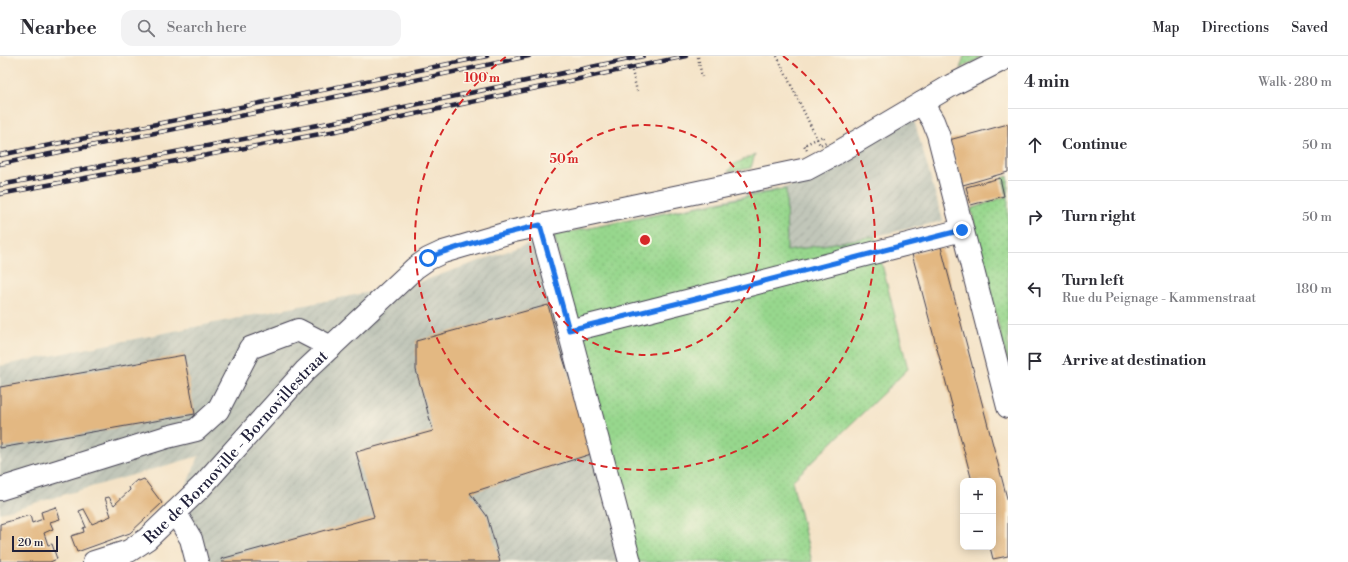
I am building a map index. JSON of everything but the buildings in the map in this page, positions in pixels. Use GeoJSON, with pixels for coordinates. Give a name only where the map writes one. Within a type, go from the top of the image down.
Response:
{"type":"FeatureCollection","features":[{"type":"Feature","properties":{"kind":"street","name":"Rue de Bornoville - Bornovillestraat"},"geometry":{"type":"LineString","coordinates":[[94,562],[134,548],[147,539],[210,476],[305,371],[415,268],[428,258],[491,237],[540,225],[807,169],[975,73],[1008,57]]}},
{"type":"Feature","properties":{"kind":"street"},"geometry":{"type":"LineString","coordinates":[[922,103],[936,127],[1008,407]]}},
{"type":"Feature","properties":{"kind":"street"},"geometry":{"type":"LineString","coordinates":[[540,225],[630,562]]}},
{"type":"Feature","properties":{"kind":"street"},"geometry":{"type":"LineString","coordinates":[[569,330],[962,230]]}},
{"type":"Feature","properties":{"kind":"street"},"geometry":{"type":"LineString","coordinates":[[0,489],[167,437],[196,430],[218,410],[250,348],[298,330],[331,347]]}},
{"type":"Feature","properties":{"kind":"street"},"geometry":{"type":"LineString","coordinates":[[175,512],[191,539],[197,562]]}},
{"type":"Feature","properties":{"kind":"path"},"geometry":{"type":"LineString","coordinates":[[777,56],[820,145],[828,141]]}},
{"type":"Feature","properties":{"kind":"path"},"geometry":{"type":"LineString","coordinates":[[698,57],[702,77]]}},
{"type":"Feature","properties":{"kind":"path"},"geometry":{"type":"LineString","coordinates":[[632,71],[636,91]]}},
{"type":"Feature","properties":{"kind":"shaded area"},"geometry":{"type":"Polygon","coordinates":[[[912,113],[943,221],[875,236],[908,369],[792,481],[812,562],[186,562],[175,512],[199,456],[0,513],[0,366],[420,282],[554,235],[791,186],[912,113]]]}},
{"type":"Feature","properties":{"kind":"green space"},"geometry":{"type":"Polygon","coordinates":[[[964,56],[982,56],[982,57],[960,69],[964,56]]]}},
{"type":"Feature","properties":{"kind":"green space"},"geometry":{"type":"Polygon","coordinates":[[[755,154],[751,168],[728,172],[733,165],[755,154]]]}},
{"type":"Feature","properties":{"kind":"green space"},"geometry":{"type":"Polygon","coordinates":[[[1008,176],[1008,365],[971,209],[1007,196],[1003,178],[1008,176]]]}},
{"type":"Feature","properties":{"kind":"green space"},"geometry":{"type":"Polygon","coordinates":[[[786,189],[787,251],[875,236],[908,369],[792,481],[812,562],[637,562],[554,235],[786,189]]]}},
{"type":"Feature","properties":{"kind":"railway"},"geometry":{"type":"LineString","coordinates":[[0,155],[487,56]]}},
{"type":"Feature","properties":{"kind":"railway"},"geometry":{"type":"LineString","coordinates":[[0,164],[330,98],[529,56]]}},
{"type":"Feature","properties":{"kind":"railway"},"geometry":{"type":"LineString","coordinates":[[0,185],[334,122],[643,56]]}},
{"type":"Feature","properties":{"kind":"railway"},"geometry":{"type":"LineString","coordinates":[[0,194],[336,131],[686,56]]}},
{"type":"Feature","properties":{"kind":"route"},"geometry":{"type":"LineString","coordinates":[[428,258],[491,237],[540,225],[569,330],[962,230]]}}]}
